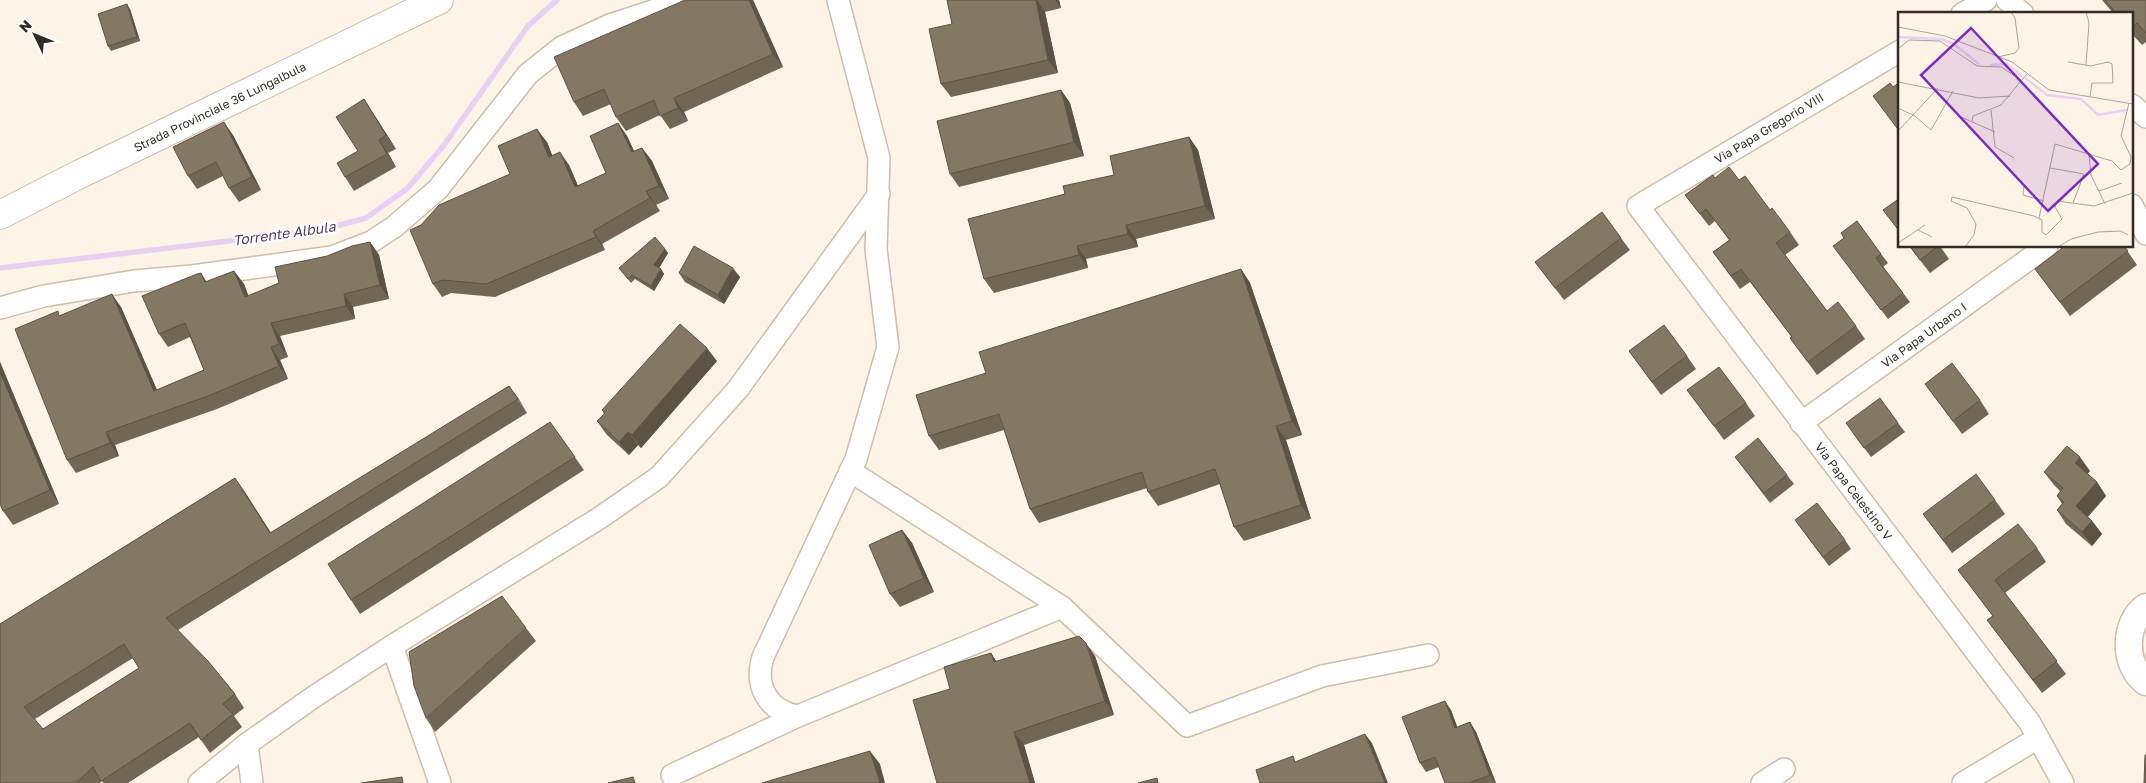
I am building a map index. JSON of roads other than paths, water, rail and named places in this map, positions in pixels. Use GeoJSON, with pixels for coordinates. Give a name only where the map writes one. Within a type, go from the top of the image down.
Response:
{"type":"FeatureCollection","features":[{"type":"Feature","properties":{"kind":"main road","name":"Strada Provinciale 36 Lungalbula"},"geometry":{"type":"LineString","coordinates":[[0,215],[78,174],[439,0]]}},
{"type":"Feature","properties":{"kind":"street"},"geometry":{"type":"LineString","coordinates":[[0,308],[44,296],[134,281],[192,276],[332,257],[371,242],[394,227],[438,189],[528,74],[562,47],[610,25],[686,0]]}},
{"type":"Feature","properties":{"kind":"street"},"geometry":{"type":"LineString","coordinates":[[798,716],[780,710],[766,698],[759,678],[760,668],[856,459],[888,347],[876,250],[879,158],[838,0]]}},
{"type":"Feature","properties":{"kind":"street"},"geometry":{"type":"LineString","coordinates":[[1965,12],[1986,0]]}},
{"type":"Feature","properties":{"kind":"street"},"geometry":{"type":"LineString","coordinates":[[2007,0],[2021,12]]}},
{"type":"Feature","properties":{"kind":"street","name":"Via Papa Gregorio VIII"},"geometry":{"type":"LineString","coordinates":[[1638,206],[1898,52]]}},
{"type":"Feature","properties":{"kind":"street"},"geometry":{"type":"LineString","coordinates":[[2134,107],[2146,117]]}},
{"type":"Feature","properties":{"kind":"street"},"geometry":{"type":"LineString","coordinates":[[199,783],[247,744],[392,646],[598,519],[659,477],[738,389],[879,194]]}},
{"type":"Feature","properties":{"kind":"street","name":"Via Papa Celestino V"},"geometry":{"type":"LineString","coordinates":[[1638,206],[2030,723],[2063,783]]}},
{"type":"Feature","properties":{"kind":"street"},"geometry":{"type":"LineString","coordinates":[[2134,209],[2146,234]]}},
{"type":"Feature","properties":{"kind":"street","name":"Via Papa Urbano I"},"geometry":{"type":"LineString","coordinates":[[1801,423],[2045,248]]}},
{"type":"Feature","properties":{"kind":"street"},"geometry":{"type":"LineString","coordinates":[[850,471],[1062,608],[1188,726],[1322,676],[1428,655]]}},
{"type":"Feature","properties":{"kind":"street"},"geometry":{"type":"LineString","coordinates":[[2146,607],[2140,611],[2130,629],[2130,651],[2132,666],[2146,682]]}},
{"type":"Feature","properties":{"kind":"street"},"geometry":{"type":"LineString","coordinates":[[672,775],[798,716],[1062,608]]}},
{"type":"Feature","properties":{"kind":"street"},"geometry":{"type":"LineString","coordinates":[[392,646],[440,783]]}},
{"type":"Feature","properties":{"kind":"street"},"geometry":{"type":"LineString","coordinates":[[1963,783],[2038,738]]}},
{"type":"Feature","properties":{"kind":"street"},"geometry":{"type":"LineString","coordinates":[[247,744],[252,783]]}},
{"type":"Feature","properties":{"kind":"street"},"geometry":{"type":"LineString","coordinates":[[1762,783],[1784,769]]}},
{"type":"Feature","properties":{"kind":"waterway","name":"Torrente Albula"},"geometry":{"type":"LineString","coordinates":[[0,268],[321,230],[366,218],[408,188],[444,145],[528,26],[557,0]]}}]}
